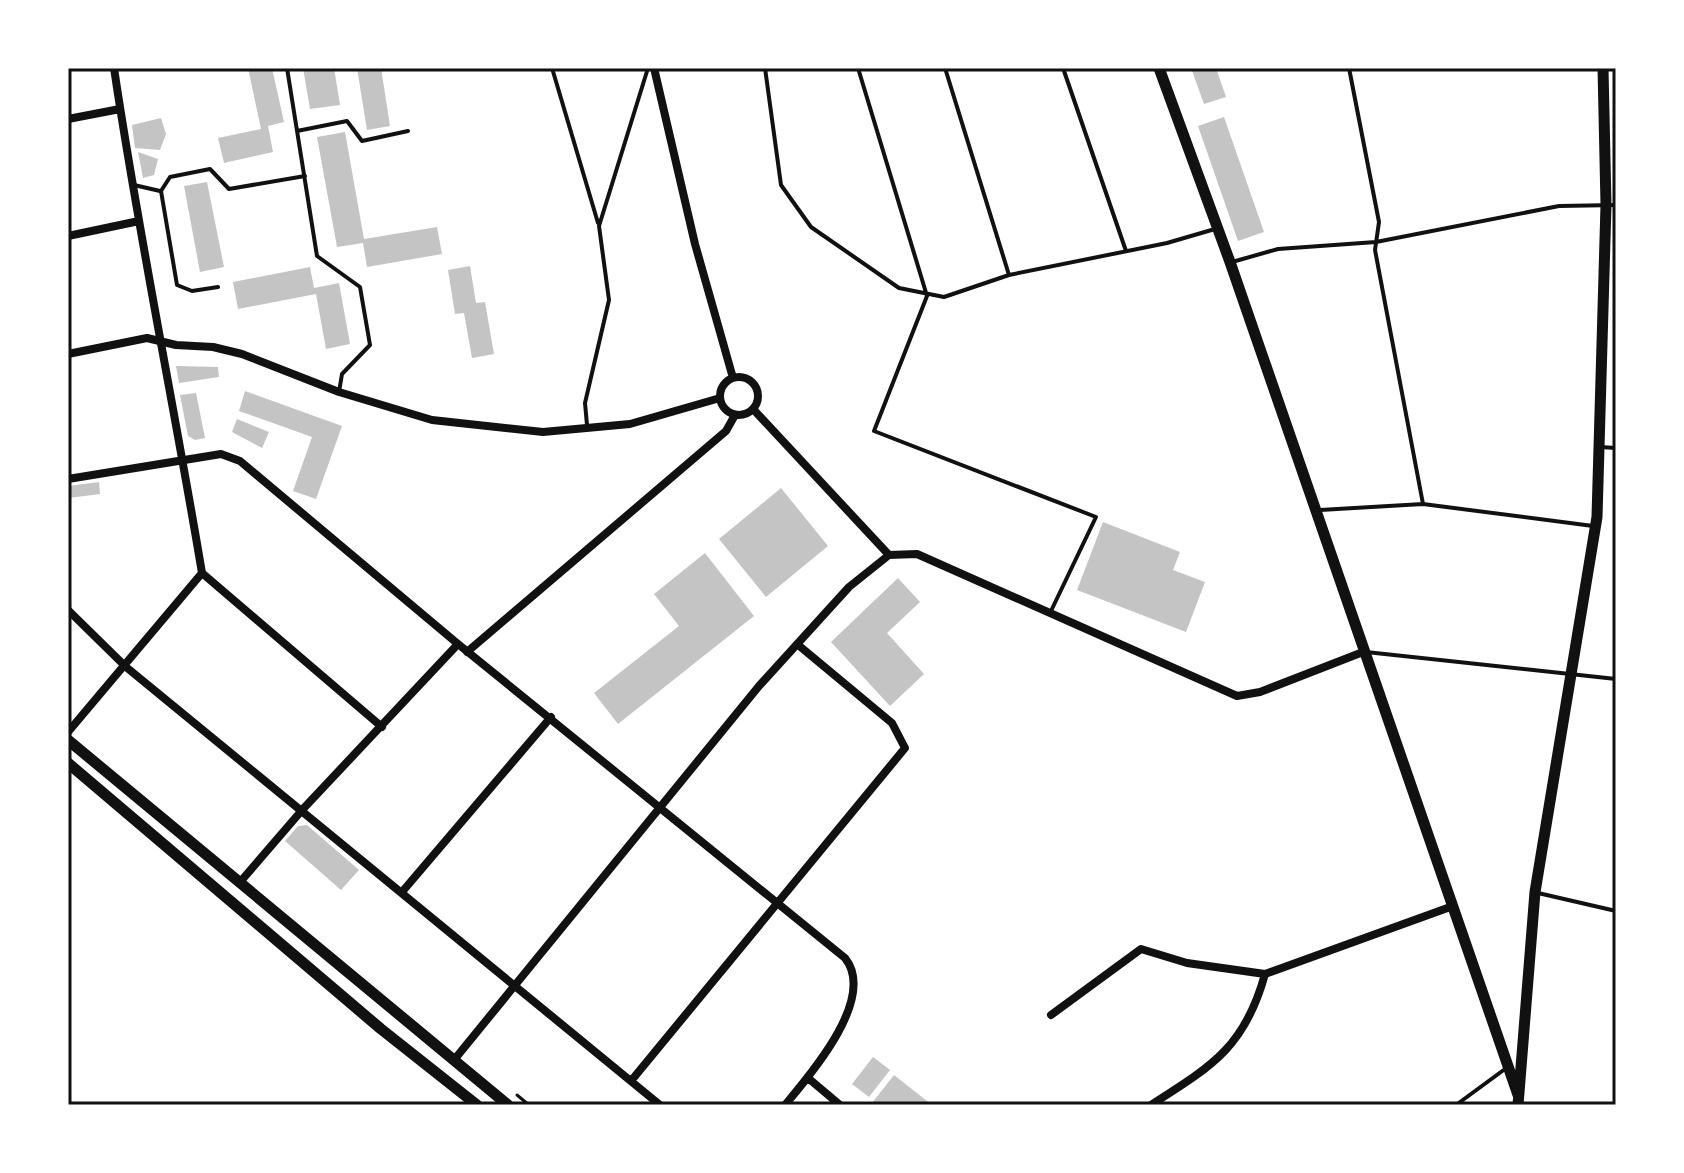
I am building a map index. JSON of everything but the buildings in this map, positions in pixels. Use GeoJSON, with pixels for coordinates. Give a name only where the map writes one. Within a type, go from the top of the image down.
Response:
{"type":"FeatureCollection","features":[{"type":"Feature","properties":{"kind":"street"},"geometry":{"type":"LineString","coordinates":[[114,68],[202,573],[382,727]]}},
{"type":"Feature","properties":{"kind":"street"},"geometry":{"type":"LineString","coordinates":[[651,68],[695,244],[733,378]]}},
{"type":"Feature","properties":{"kind":"street"},"geometry":{"type":"LineString","coordinates":[[1159,68],[1230,262],[1518,1100]]}},
{"type":"Feature","properties":{"kind":"street"},"geometry":{"type":"LineString","coordinates":[[1518,1100],[1535,892],[1596,526],[1611,205],[1603,68]]}},
{"type":"Feature","properties":{"kind":"street"},"geometry":{"type":"LineString","coordinates":[[68,119],[120,109]]}},
{"type":"Feature","properties":{"kind":"street"},"geometry":{"type":"LineString","coordinates":[[68,236],[139,221]]}},
{"type":"Feature","properties":{"kind":"street"},"geometry":{"type":"LineString","coordinates":[[68,354],[147,338],[242,354],[339,392],[432,420],[543,432],[587,425],[630,424],[720,398]]}},
{"type":"Feature","properties":{"kind":"street"},"geometry":{"type":"LineString","coordinates":[[467,652],[726,431],[735,415],[753,409],[758,399],[755,387],[746,378],[733,378],[723,385],[720,398],[725,409],[735,415]]}},
{"type":"Feature","properties":{"kind":"street"},"geometry":{"type":"LineString","coordinates":[[753,409],[889,555]]}},
{"type":"Feature","properties":{"kind":"street"},"geometry":{"type":"LineString","coordinates":[[68,479],[221,454],[251,468],[467,652],[845,958],[856,983],[847,1015],[808,1078],[785,1105]]}},
{"type":"Feature","properties":{"kind":"street"},"geometry":{"type":"LineString","coordinates":[[441,1076],[797,644],[849,587],[889,555],[917,554],[1237,696],[1260,692],[1363,652]]}},
{"type":"Feature","properties":{"kind":"street"},"geometry":{"type":"LineString","coordinates":[[68,732],[126,667],[202,573]]}},
{"type":"Feature","properties":{"kind":"street"},"geometry":{"type":"LineString","coordinates":[[68,610],[126,667],[303,809],[660,1105]]}},
{"type":"Feature","properties":{"kind":"street"},"geometry":{"type":"LineString","coordinates":[[241,881],[303,809],[458,644]]}},
{"type":"Feature","properties":{"kind":"street"},"geometry":{"type":"LineString","coordinates":[[631,1081],[905,748],[892,723],[797,644]]}},
{"type":"Feature","properties":{"kind":"street"},"geometry":{"type":"LineString","coordinates":[[402,892],[551,717]]}},
{"type":"Feature","properties":{"kind":"street"},"geometry":{"type":"LineString","coordinates":[[68,740],[508,1105]]}},
{"type":"Feature","properties":{"kind":"street"},"geometry":{"type":"LineString","coordinates":[[68,763],[477,1105]]}},
{"type":"Feature","properties":{"kind":"street"},"geometry":{"type":"LineString","coordinates":[[1051,1015],[1141,949],[1187,963],[1265,974],[1453,906]]}},
{"type":"Feature","properties":{"kind":"street"},"geometry":{"type":"LineString","coordinates":[[1151,1105],[1228,1049],[1245,1028],[1265,974]]}},
{"type":"Feature","properties":{"kind":"street"},"geometry":{"type":"LineString","coordinates":[[808,1078],[840,1105]]}},
{"type":"Feature","properties":{"kind":"lane"},"geometry":{"type":"LineString","coordinates":[[287,68],[317,256],[360,287],[370,345],[342,374],[339,392]]}},
{"type":"Feature","properties":{"kind":"lane"},"geometry":{"type":"LineString","coordinates":[[552,68],[599,226],[609,300],[585,403],[587,425]]}},
{"type":"Feature","properties":{"kind":"lane"},"geometry":{"type":"LineString","coordinates":[[599,226],[651,68]]}},
{"type":"Feature","properties":{"kind":"lane"},"geometry":{"type":"LineString","coordinates":[[765,68],[781,185],[811,227],[899,288],[944,297],[1009,275],[1126,252],[1217,228]]}},
{"type":"Feature","properties":{"kind":"lane"},"geometry":{"type":"LineString","coordinates":[[858,68],[927,296],[874,431],[1096,517],[1050,613]]}},
{"type":"Feature","properties":{"kind":"lane"},"geometry":{"type":"LineString","coordinates":[[945,68],[1009,275]]}},
{"type":"Feature","properties":{"kind":"lane"},"geometry":{"type":"LineString","coordinates":[[1063,68],[1126,252]]}},
{"type":"Feature","properties":{"kind":"lane"},"geometry":{"type":"LineString","coordinates":[[1349,68],[1379,222],[1376,242],[1423,504]]}},
{"type":"Feature","properties":{"kind":"lane"},"geometry":{"type":"LineString","coordinates":[[297,131],[347,121],[362,141],[408,131]]}},
{"type":"Feature","properties":{"kind":"lane"},"geometry":{"type":"LineString","coordinates":[[218,287],[192,291],[177,285],[161,191],[170,177],[210,169],[229,189],[305,176]]}},
{"type":"Feature","properties":{"kind":"lane"},"geometry":{"type":"LineString","coordinates":[[132,185],[161,191]]}},
{"type":"Feature","properties":{"kind":"lane"},"geometry":{"type":"LineString","coordinates":[[1230,262],[1278,249],[1376,242],[1559,206],[1611,205]]}},
{"type":"Feature","properties":{"kind":"lane"},"geometry":{"type":"LineString","coordinates":[[1598,447],[1616,448]]}},
{"type":"Feature","properties":{"kind":"lane"},"geometry":{"type":"LineString","coordinates":[[1313,510],[1423,504],[1596,526]]}},
{"type":"Feature","properties":{"kind":"lane"},"geometry":{"type":"LineString","coordinates":[[1363,652],[1573,671],[1616,679]]}},
{"type":"Feature","properties":{"kind":"lane"},"geometry":{"type":"LineString","coordinates":[[1535,892],[1616,911]]}},
{"type":"Feature","properties":{"kind":"lane"},"geometry":{"type":"LineString","coordinates":[[1456,1105],[1507,1067]]}}]}
